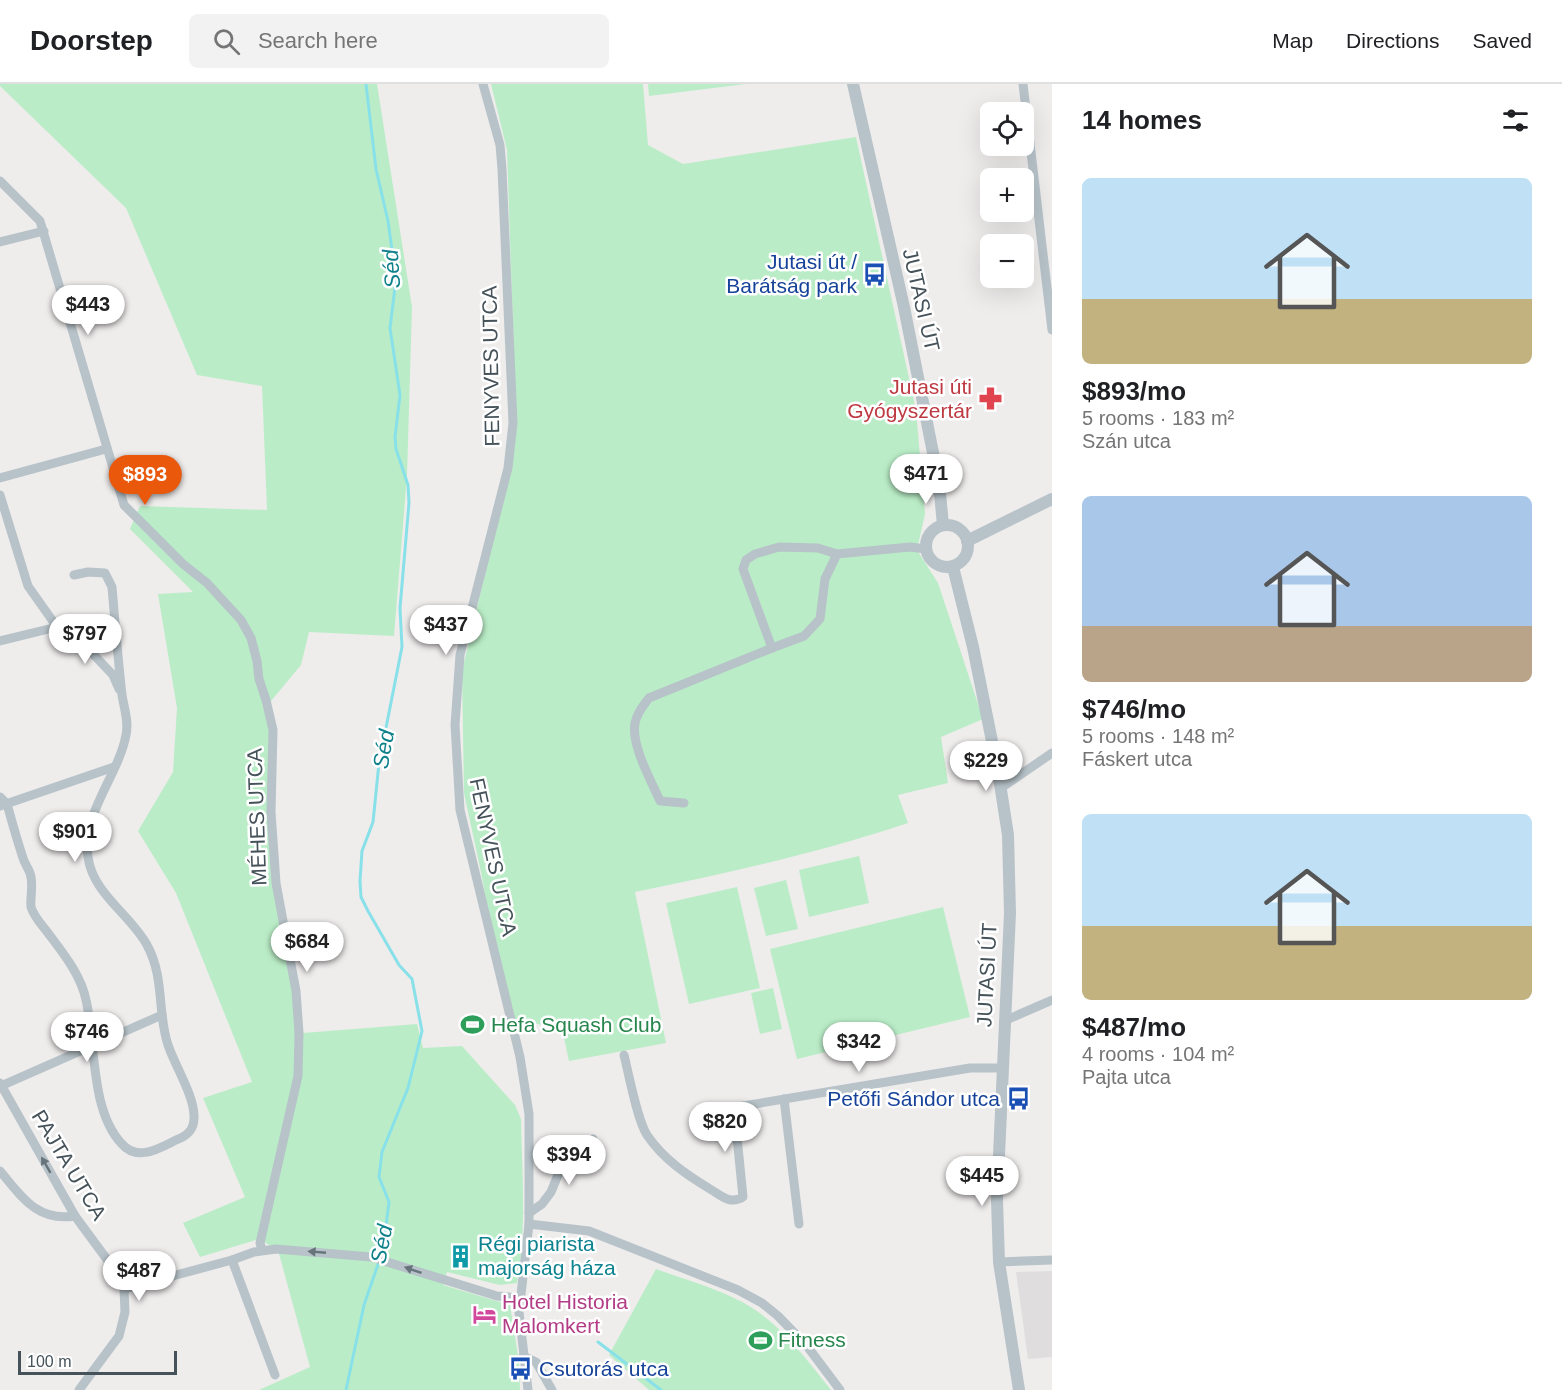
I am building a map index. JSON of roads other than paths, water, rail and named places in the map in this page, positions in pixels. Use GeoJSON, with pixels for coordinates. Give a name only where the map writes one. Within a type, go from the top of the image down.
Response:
{"type":"FeatureCollection","features":[{"type":"Feature","properties":{"kind":"street","name":"FENYVES UTCA"},"geometry":{"type":"LineString","coordinates":[[483,84],[500,144],[513,423],[508,468],[460,655],[454,725],[460,810],[524,1080],[529,1114],[530,1213],[526,1263],[519,1298],[528,1390]]}},
{"type":"Feature","properties":{"kind":"street","name":"JUTASI ÚT"},"geometry":{"type":"LineString","coordinates":[[853,84],[907,319],[939,483],[943,525]]}},
{"type":"Feature","properties":{"kind":"street"},"geometry":{"type":"LineString","coordinates":[[1023,84],[1052,330]]}},
{"type":"Feature","properties":{"kind":"street","name":"MÉHES UTCA"},"geometry":{"type":"LineString","coordinates":[[0,181],[40,220],[124,505],[183,564],[207,583],[242,620],[251,638],[257,661],[259,680],[273,730],[271,812],[276,883],[296,992],[299,1033],[298,1076],[260,1243],[262,1250]]}},
{"type":"Feature","properties":{"kind":"street"},"geometry":{"type":"LineString","coordinates":[[0,242],[44,231]]}},
{"type":"Feature","properties":{"kind":"street"},"geometry":{"type":"LineString","coordinates":[[0,478],[106,449]]}},
{"type":"Feature","properties":{"kind":"street"},"geometry":{"type":"LineString","coordinates":[[0,495],[28,586],[57,627],[93,654],[113,675],[123,696]]}},
{"type":"Feature","properties":{"kind":"street"},"geometry":{"type":"LineString","coordinates":[[967,541],[1052,499]]}},
{"type":"Feature","properties":{"kind":"street"},"geometry":{"type":"LineString","coordinates":[[943,525],[961,530],[967,541],[968,548],[963,560],[953,567],[942,567],[927,555],[929,534],[935,528],[943,525]]}},
{"type":"Feature","properties":{"kind":"street"},"geometry":{"type":"LineString","coordinates":[[772,648],[743,569],[746,560],[755,554],[778,547],[818,548],[837,554],[910,547],[926,549]]}},
{"type":"Feature","properties":{"kind":"street"},"geometry":{"type":"LineString","coordinates":[[684,803],[660,801],[636,742],[635,723],[640,710],[649,698],[667,689],[804,636],[820,619],[825,579],[837,554]]}},
{"type":"Feature","properties":{"kind":"street","name":"JUTASI ÚT"},"geometry":{"type":"LineString","coordinates":[[953,567],[973,647],[1008,835],[1010,888],[996,1200],[999,1262],[1018,1390]]}},
{"type":"Feature","properties":{"kind":"street"},"geometry":{"type":"LineString","coordinates":[[74,575],[88,572],[105,573],[112,587],[127,719],[126,735],[114,767],[90,823],[87,841],[88,858],[93,876],[99,886],[134,925],[147,945],[156,966],[167,1044],[194,1116],[192,1128],[184,1137],[142,1154],[131,1153],[121,1144],[112,1132],[103,1110],[86,998],[75,972],[38,920],[31,906],[33,890],[30,873],[2,802],[114,767]]}},
{"type":"Feature","properties":{"kind":"street"},"geometry":{"type":"LineString","coordinates":[[0,641],[57,627]]}},
{"type":"Feature","properties":{"kind":"street"},"geometry":{"type":"LineString","coordinates":[[1001,788],[1052,753]]}},
{"type":"Feature","properties":{"kind":"street"},"geometry":{"type":"LineString","coordinates":[[1004,1021],[1052,1000]]}},
{"type":"Feature","properties":{"kind":"street"},"geometry":{"type":"LineString","coordinates":[[1,1084],[162,1015]]}},
{"type":"Feature","properties":{"kind":"street"},"geometry":{"type":"LineString","coordinates":[[624,1055],[647,1134],[670,1161],[728,1201],[736,1201],[743,1197],[734,1107]]}},
{"type":"Feature","properties":{"kind":"street"},"geometry":{"type":"LineString","coordinates":[[719,1110],[970,1068],[1002,1068]]}},
{"type":"Feature","properties":{"kind":"street","name":"PAJTA UTCA"},"geometry":{"type":"LineString","coordinates":[[1,1084],[75,1216],[114,1269],[124,1289]]}},
{"type":"Feature","properties":{"kind":"street"},"geometry":{"type":"LineString","coordinates":[[784,1099],[799,1224]]}},
{"type":"Feature","properties":{"kind":"street"},"geometry":{"type":"LineString","coordinates":[[530,1213],[543,1204],[567,1160],[593,1139]]}},
{"type":"Feature","properties":{"kind":"street"},"geometry":{"type":"LineString","coordinates":[[0,1171],[32,1208],[53,1217],[75,1216]]}},
{"type":"Feature","properties":{"kind":"street"},"geometry":{"type":"LineString","coordinates":[[529,1224],[589,1231],[738,1290],[762,1303],[778,1316],[807,1346],[840,1390]]}},
{"type":"Feature","properties":{"kind":"street"},"geometry":{"type":"LineString","coordinates":[[79,1390],[118,1336],[125,1312],[124,1289],[262,1250],[276,1249],[371,1257],[497,1296],[519,1298]]}},
{"type":"Feature","properties":{"kind":"street"},"geometry":{"type":"LineString","coordinates":[[232,1260],[275,1374]]}},
{"type":"Feature","properties":{"kind":"street"},"geometry":{"type":"LineString","coordinates":[[999,1262],[1052,1260]]}},
{"type":"Feature","properties":{"kind":"street"},"geometry":{"type":"LineString","coordinates":[[523,1356],[536,1362],[552,1390]]}},
{"type":"Feature","properties":{"kind":"waterway","name":"Séd"},"geometry":{"type":"LineString","coordinates":[[346,1390],[364,1305],[383,1250],[389,1202],[379,1177],[382,1152],[408,1088],[422,1031],[412,979],[399,965],[368,911],[361,897],[360,881],[362,851],[373,822],[379,763],[402,647],[400,608],[409,503],[408,485],[396,449],[395,437],[400,395],[390,328],[396,279],[388,221],[376,169],[366,84]]}},
{"type":"Feature","properties":{"kind":"waterway"},"geometry":{"type":"LineString","coordinates":[[598,1342],[661,1390]]}},
{"type":"Feature","properties":{"kind":"place","name":"Jutasi út / Barátság park"},"geometry":{"type":"Point","coordinates":[875,274]}},
{"type":"Feature","properties":{"kind":"place","name":"Jutasi úti Gyógyszertár"},"geometry":{"type":"Point","coordinates":[990,399]}},
{"type":"Feature","properties":{"kind":"place","name":"Hefa Squash Club"},"geometry":{"type":"Point","coordinates":[473,1025]}},
{"type":"Feature","properties":{"kind":"place","name":"Petőfi Sándor utca"},"geometry":{"type":"Point","coordinates":[1018,1099]}},
{"type":"Feature","properties":{"kind":"place","name":"Régi piarista majorság háza"},"geometry":{"type":"Point","coordinates":[460,1256]}},
{"type":"Feature","properties":{"kind":"place","name":"Hotel Historia Malomkert"},"geometry":{"type":"Point","coordinates":[484,1314]}},
{"type":"Feature","properties":{"kind":"place","name":"Fitness"},"geometry":{"type":"Point","coordinates":[760,1340]}},
{"type":"Feature","properties":{"kind":"place","name":"Csutorás utca"},"geometry":{"type":"Point","coordinates":[521,1369]}}]}
